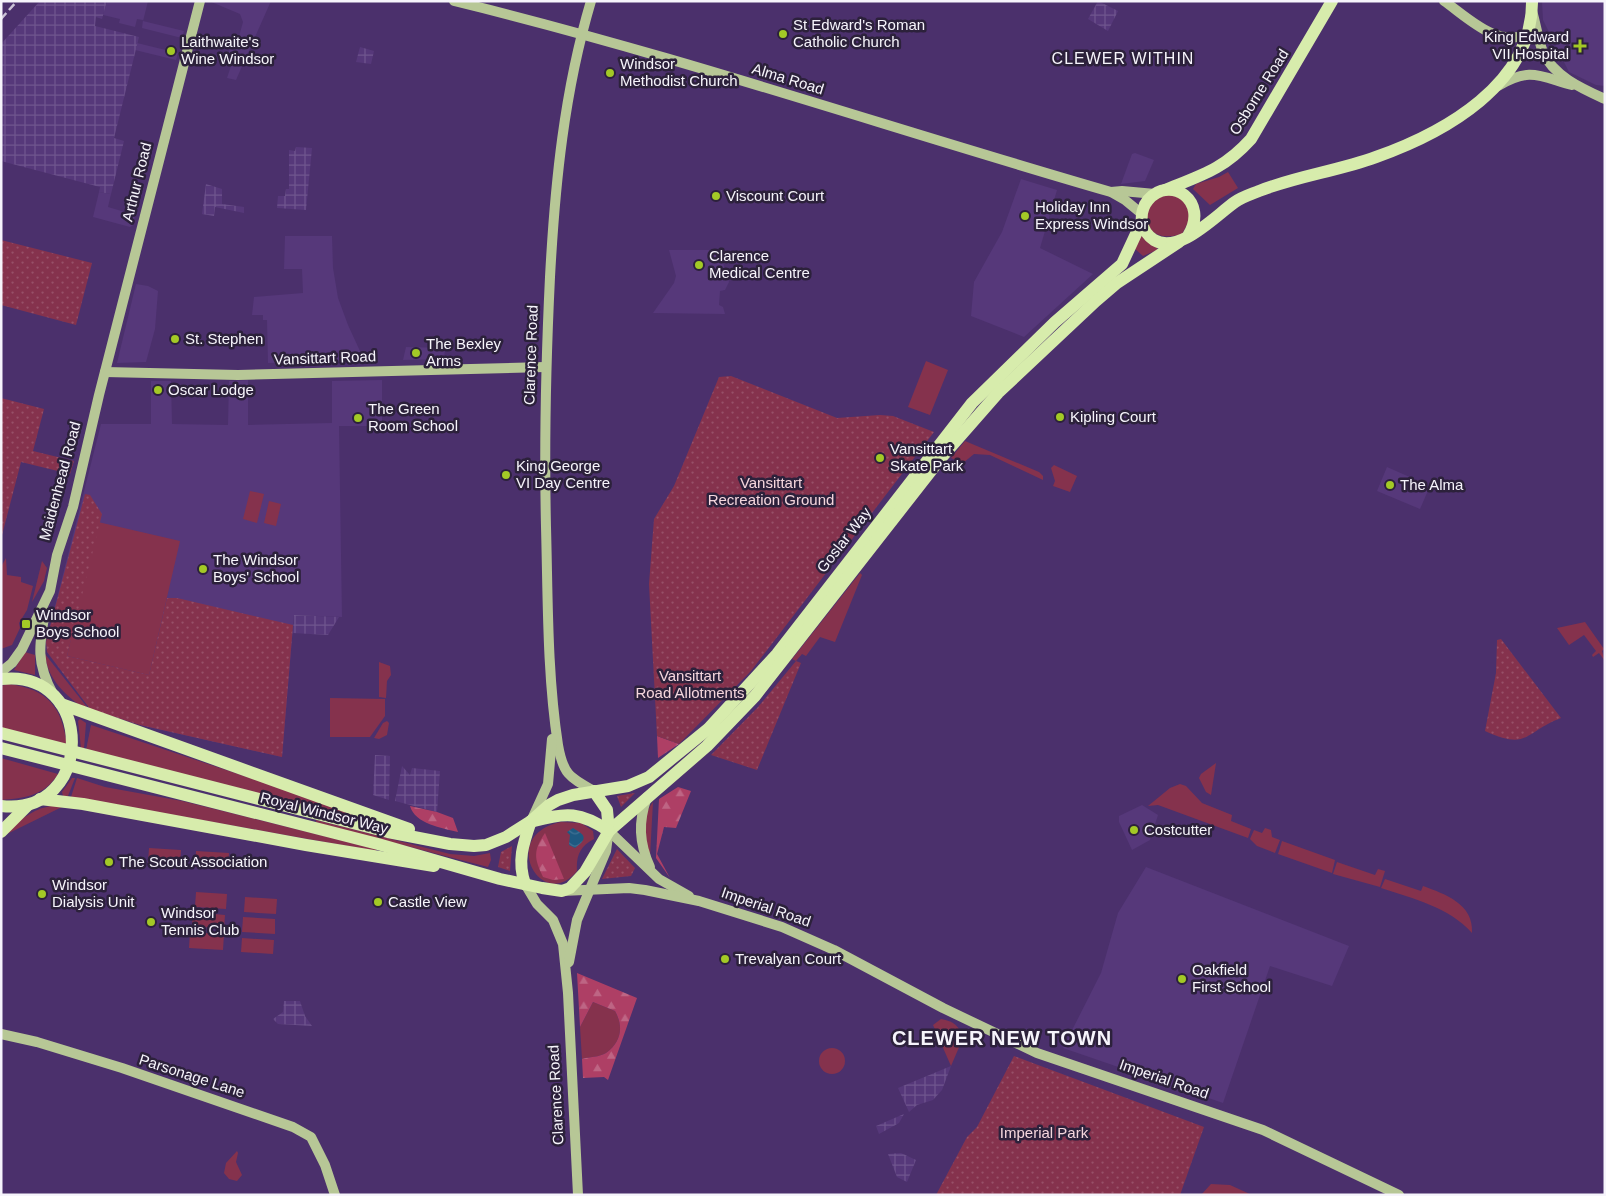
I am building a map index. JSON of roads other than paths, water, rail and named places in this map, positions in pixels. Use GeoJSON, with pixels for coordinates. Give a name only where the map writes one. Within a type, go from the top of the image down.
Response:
{"type":"FeatureCollection","features":[{"type":"Feature","properties":{"kind":"main road","name":"Osborne Road"},"geometry":{"type":"LineString","coordinates":[[1160,192],[1234,158],[1251,139],[1332,1]]}},
{"type":"Feature","properties":{"kind":"main road","name":"Goslar Way"},"geometry":{"type":"LineString","coordinates":[[612,833],[648,796],[707,746],[755,696],[941,458],[998,393],[1096,301],[1237,200],[1369,160],[1406,146],[1451,121],[1493,89],[1521,54],[1528,33],[1532,6]]}},
{"type":"Feature","properties":{"kind":"main road"},"geometry":{"type":"LineString","coordinates":[[1160,192],[1183,194],[1194,206],[1196,215],[1194,226],[1184,239],[1170,244],[1154,240],[1144,229],[1142,218],[1144,205],[1160,192]]}},
{"type":"Feature","properties":{"kind":"main road","name":"Goslar Way"},"geometry":{"type":"LineString","coordinates":[[531,822],[549,805],[558,800],[594,791],[628,786],[649,777],[708,729],[744,693],[777,654],[972,402],[1055,322],[1122,264],[1142,218]]}},
{"type":"Feature","properties":{"kind":"main road"},"geometry":{"type":"LineString","coordinates":[[1,679],[14,678],[32,682],[58,700],[442,842]]}},
{"type":"Feature","properties":{"kind":"main road"},"geometry":{"type":"LineString","coordinates":[[1,832],[15,816],[50,792],[63,777],[72,754],[72,732],[58,700]]}},
{"type":"Feature","properties":{"kind":"main road","name":"Royal Windsor Way"},"geometry":{"type":"LineString","coordinates":[[1,733],[380,830],[463,846],[486,844],[506,837],[531,822]]}},
{"type":"Feature","properties":{"kind":"main road","name":"Royal Windsor Way"},"geometry":{"type":"LineString","coordinates":[[1,748],[378,844],[477,872],[562,891]]}},
{"type":"Feature","properties":{"kind":"main road"},"geometry":{"type":"LineString","coordinates":[[562,891],[578,882],[612,833],[607,810],[602,799],[594,791]]}},
{"type":"Feature","properties":{"kind":"main road"},"geometry":{"type":"LineString","coordinates":[[1,806],[14,807],[35,801],[83,804],[316,847],[477,872]]}},
{"type":"Feature","properties":{"kind":"main road","name":"Imperial Road"},"geometry":{"type":"LineString","coordinates":[[531,822],[554,816],[573,815],[592,820],[612,833]]}},
{"type":"Feature","properties":{"kind":"main road","name":"Clarence Road"},"geometry":{"type":"LineString","coordinates":[[525,884],[520,868],[520,856],[531,822]]}},
{"type":"Feature","properties":{"kind":"street","name":"Arthur Road"},"geometry":{"type":"LineString","coordinates":[[106,372],[200,1]]}},
{"type":"Feature","properties":{"kind":"street","name":"Alma Road"},"geometry":{"type":"LineString","coordinates":[[454,1],[581,34],[768,88],[979,154],[1111,192],[1125,200],[1142,218]]}},
{"type":"Feature","properties":{"kind":"street","name":"Clarence Road"},"geometry":{"type":"LineString","coordinates":[[531,822],[545,792],[550,775],[554,713],[545,498],[545,367],[554,208],[565,107],[581,34],[591,1]]}},
{"type":"Feature","properties":{"kind":"street"},"geometry":{"type":"LineString","coordinates":[[1444,1],[1502,38],[1515,39],[1528,33]]}},
{"type":"Feature","properties":{"kind":"street"},"geometry":{"type":"LineString","coordinates":[[1532,6],[1541,46],[1549,63],[1582,88]]}},
{"type":"Feature","properties":{"kind":"street"},"geometry":{"type":"LineString","coordinates":[[1493,89],[1523,74],[1540,76],[1582,88],[1605,99]]}},
{"type":"Feature","properties":{"kind":"street","name":"Alma Road"},"geometry":{"type":"LineString","coordinates":[[1111,192],[1160,192]]}},
{"type":"Feature","properties":{"kind":"street","name":"Vansittart Road"},"geometry":{"type":"LineString","coordinates":[[106,372],[238,375],[545,367]]}},
{"type":"Feature","properties":{"kind":"street","name":"Maidenhead Road"},"geometry":{"type":"LineString","coordinates":[[1,672],[12,663],[22,649],[47,599],[55,574],[57,554],[73,507],[106,372]]}},
{"type":"Feature","properties":{"kind":"street","name":"Maidenhead Road"},"geometry":{"type":"LineString","coordinates":[[47,599],[39,655],[43,676],[58,700]]}},
{"type":"Feature","properties":{"kind":"street","name":"Clarence Road"},"geometry":{"type":"LineString","coordinates":[[554,713],[562,766],[570,777],[594,791]]}},
{"type":"Feature","properties":{"kind":"street"},"geometry":{"type":"LineString","coordinates":[[648,796],[642,814],[640,835],[644,852],[653,874]]}},
{"type":"Feature","properties":{"kind":"street","name":"Clarence Road"},"geometry":{"type":"LineString","coordinates":[[568,993],[572,941],[581,909],[612,833]]}},
{"type":"Feature","properties":{"kind":"street","name":"Imperial Road"},"geometry":{"type":"LineString","coordinates":[[612,833],[653,874],[670,887],[699,901]]}},
{"type":"Feature","properties":{"kind":"street","name":"Clarence Road"},"geometry":{"type":"LineString","coordinates":[[525,884],[537,904],[553,920],[560,932],[568,993],[578,1195]]}},
{"type":"Feature","properties":{"kind":"street","name":"Imperial Road"},"geometry":{"type":"LineString","coordinates":[[562,891],[630,888],[699,901],[782,927],[834,950],[943,1008],[1037,1053],[1263,1130],[1399,1195]]}},
{"type":"Feature","properties":{"kind":"street","name":"Parsonage Lane"},"geometry":{"type":"LineString","coordinates":[[1,1034],[37,1042],[122,1068],[293,1127],[311,1137],[325,1165],[335,1195]]}},
{"type":"Feature","properties":{"kind":"water"},"geometry":{"type":"Polygon","coordinates":[[[573,828],[582,834],[584,838],[575,848],[569,845],[570,835],[567,832],[573,828]]]}},
{"type":"Feature","properties":{"kind":"railway"},"geometry":{"type":"LineString","coordinates":[[1,19],[17,1]]}},
{"type":"Feature","properties":{"kind":"place","name":"St Edward's Roman Catholic Church"},"geometry":{"type":"Point","coordinates":[783,34]}},
{"type":"Feature","properties":{"kind":"place","name":"King Edward VII Hospital"},"geometry":{"type":"Point","coordinates":[1580,46]}},
{"type":"Feature","properties":{"kind":"place","name":"Laithwaite's Wine Windsor"},"geometry":{"type":"Point","coordinates":[171,51]}},
{"type":"Feature","properties":{"kind":"place","name":"Windsor Methodist Church"},"geometry":{"type":"Point","coordinates":[610,73]}},
{"type":"Feature","properties":{"kind":"place","name":"Viscount Court"},"geometry":{"type":"Point","coordinates":[716,196]}},
{"type":"Feature","properties":{"kind":"place","name":"Holiday Inn Express Windsor"},"geometry":{"type":"Point","coordinates":[1025,216]}},
{"type":"Feature","properties":{"kind":"place","name":"Clarence Medical Centre"},"geometry":{"type":"Point","coordinates":[699,265]}},
{"type":"Feature","properties":{"kind":"place","name":"St. Stephen"},"geometry":{"type":"Point","coordinates":[175,339]}},
{"type":"Feature","properties":{"kind":"place","name":"The Bexley Arms"},"geometry":{"type":"Point","coordinates":[416,353]}},
{"type":"Feature","properties":{"kind":"place","name":"Oscar Lodge"},"geometry":{"type":"Point","coordinates":[158,390]}},
{"type":"Feature","properties":{"kind":"place","name":"Kipling Court"},"geometry":{"type":"Point","coordinates":[1060,417]}},
{"type":"Feature","properties":{"kind":"place","name":"The Green Room School"},"geometry":{"type":"Point","coordinates":[358,418]}},
{"type":"Feature","properties":{"kind":"place","name":"Vansittart Skate Park"},"geometry":{"type":"Point","coordinates":[880,458]}},
{"type":"Feature","properties":{"kind":"place","name":"King George VI Day Centre"},"geometry":{"type":"Point","coordinates":[506,475]}},
{"type":"Feature","properties":{"kind":"place","name":"The Alma"},"geometry":{"type":"Point","coordinates":[1390,485]}},
{"type":"Feature","properties":{"kind":"place","name":"The Windsor Boys' School"},"geometry":{"type":"Point","coordinates":[203,569]}},
{"type":"Feature","properties":{"kind":"place","name":"Windsor Boys School"},"geometry":{"type":"Point","coordinates":[26,624]}},
{"type":"Feature","properties":{"kind":"place","name":"Costcutter"},"geometry":{"type":"Point","coordinates":[1134,830]}},
{"type":"Feature","properties":{"kind":"place","name":"The Scout Association"},"geometry":{"type":"Point","coordinates":[109,862]}},
{"type":"Feature","properties":{"kind":"place","name":"Windsor Dialysis Unit"},"geometry":{"type":"Point","coordinates":[42,894]}},
{"type":"Feature","properties":{"kind":"place","name":"Castle View"},"geometry":{"type":"Point","coordinates":[378,902]}},
{"type":"Feature","properties":{"kind":"place","name":"Windsor Tennis Club"},"geometry":{"type":"Point","coordinates":[151,922]}},
{"type":"Feature","properties":{"kind":"place","name":"Trevalyan Court"},"geometry":{"type":"Point","coordinates":[725,959]}},
{"type":"Feature","properties":{"kind":"place","name":"Oakfield First School"},"geometry":{"type":"Point","coordinates":[1182,979]}},
{"type":"Feature","properties":{"kind":"district","name":"CLEWER WITHIN"},"geometry":{"type":"Point","coordinates":[1123,58]}},
{"type":"Feature","properties":{"kind":"district","name":"CLEWER NEW TOWN"},"geometry":{"type":"Point","coordinates":[1002,1038]}},
{"type":"Feature","properties":{"kind":"park label","name":"Vansittart Recreation Ground"},"geometry":{"type":"Point","coordinates":[771,492]}},
{"type":"Feature","properties":{"kind":"park label","name":"Vansittart Road Allotments"},"geometry":{"type":"Point","coordinates":[690,684]}},
{"type":"Feature","properties":{"kind":"park label","name":"Imperial Park"},"geometry":{"type":"Point","coordinates":[1044,1133]}}]}
